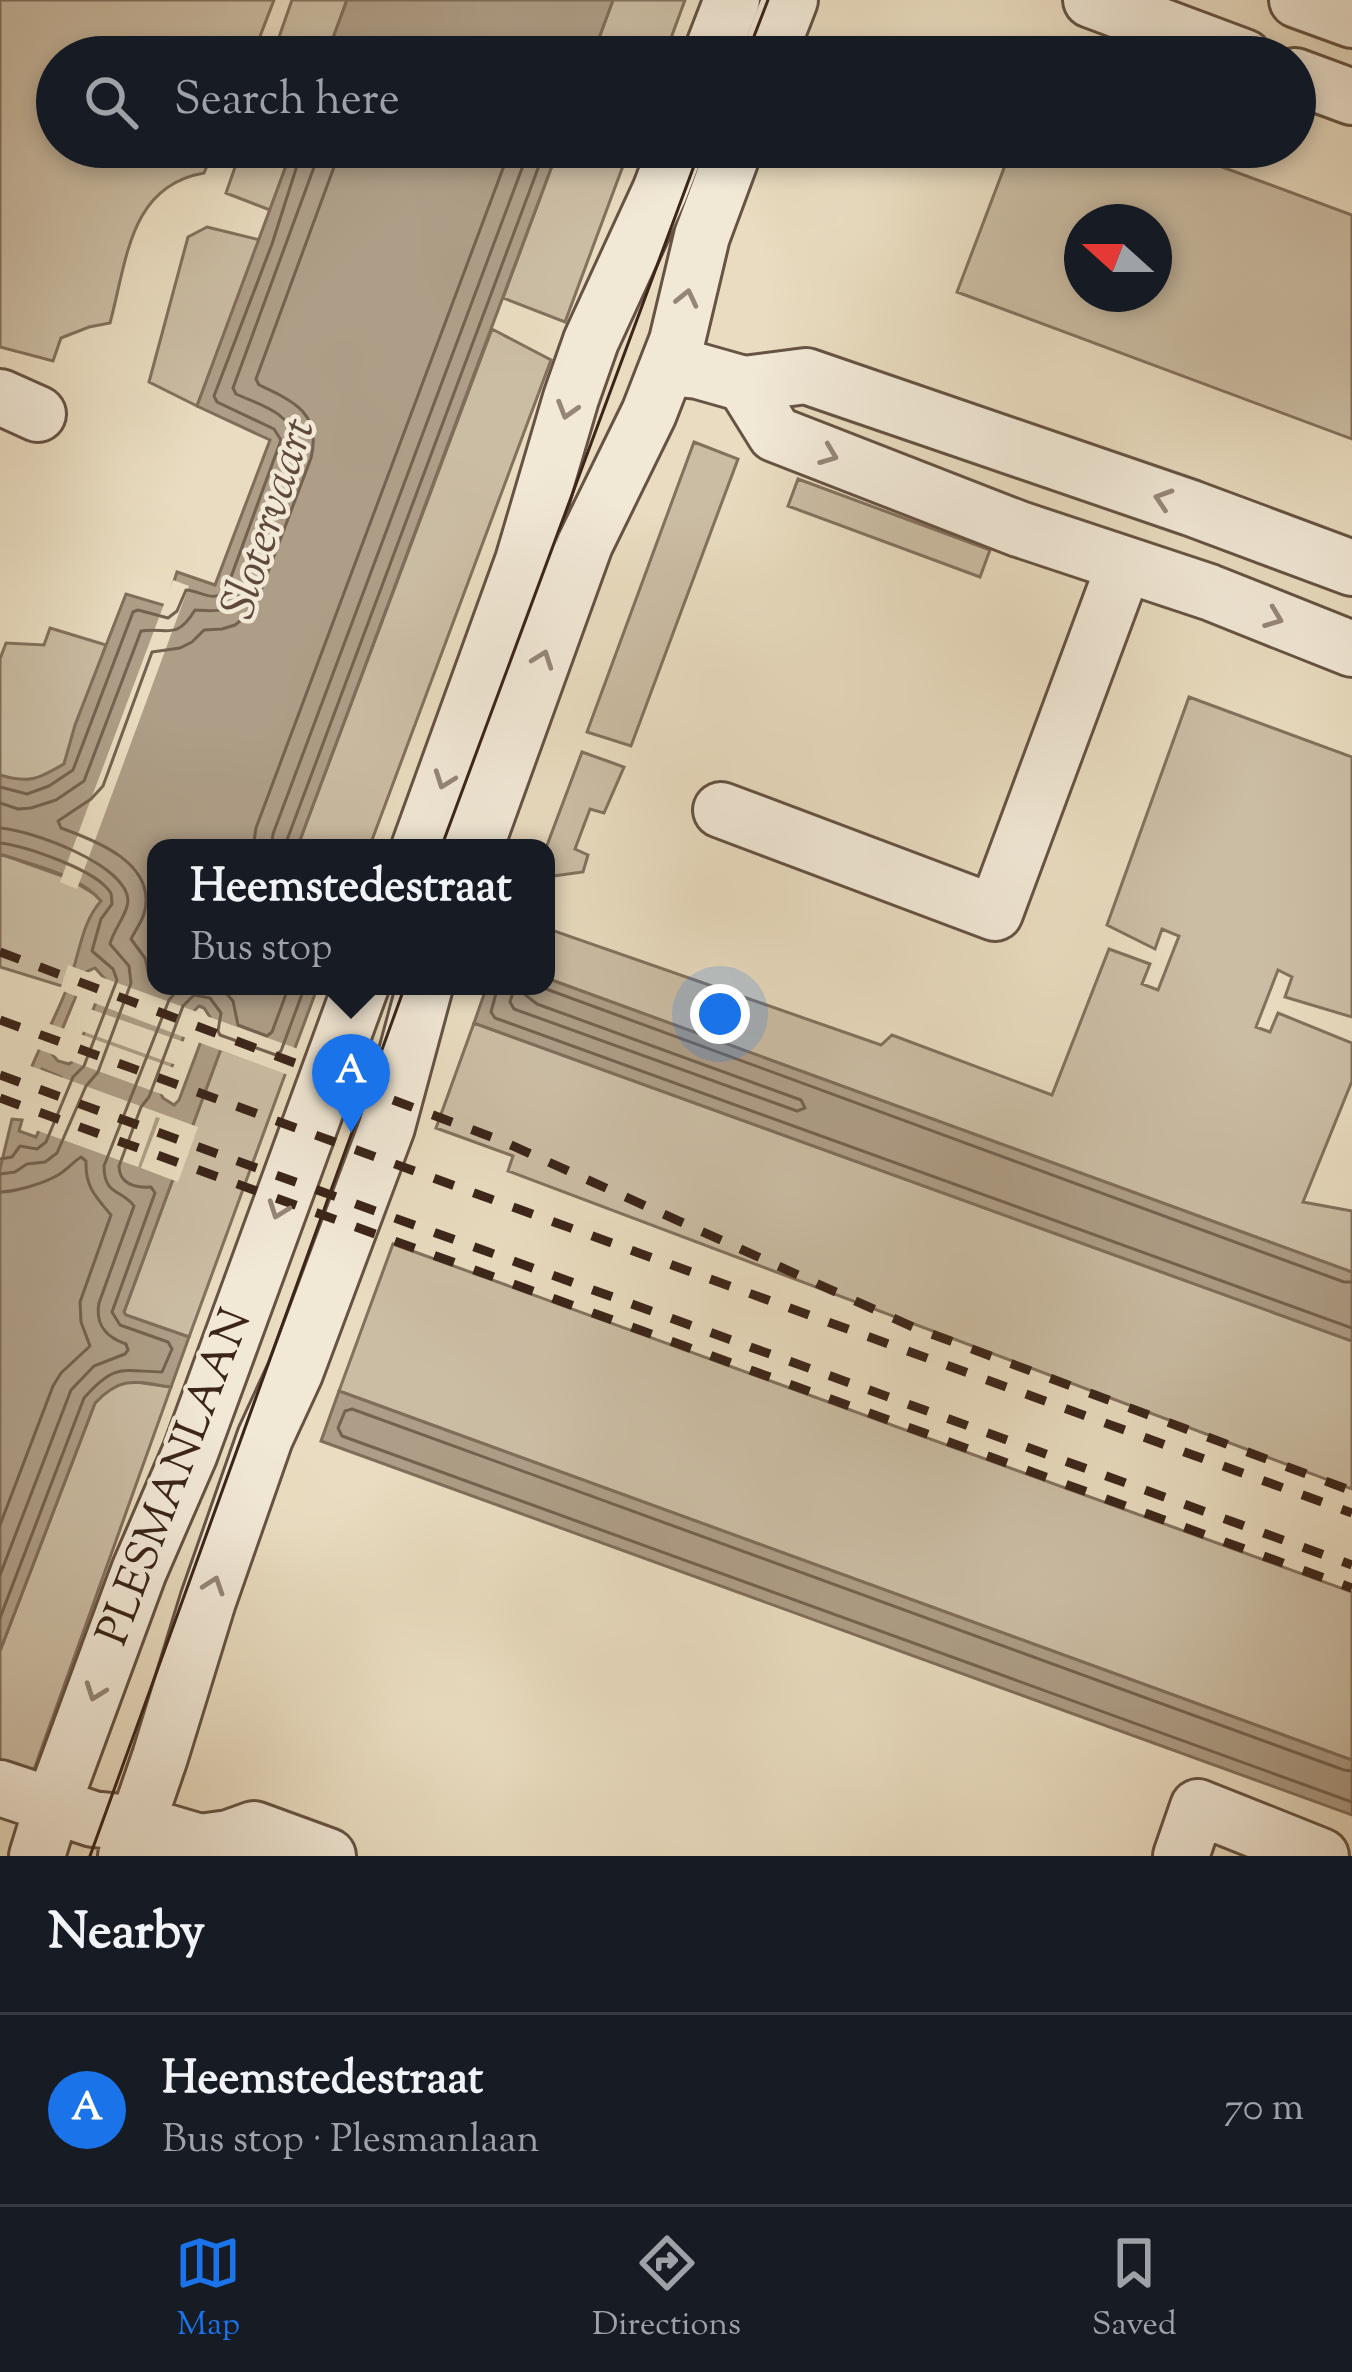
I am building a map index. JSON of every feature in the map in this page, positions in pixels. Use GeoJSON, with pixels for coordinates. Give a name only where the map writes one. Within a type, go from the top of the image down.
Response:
{"type":"FeatureCollection","features":[{"type":"Feature","properties":{"kind":"street"},"geometry":{"type":"LineString","coordinates":[[718,36],[732,0]]}},
{"type":"Feature","properties":{"kind":"street"},"geometry":{"type":"LineString","coordinates":[[776,36],[790,0]]}},
{"type":"Feature","properties":{"kind":"street"},"geometry":{"type":"LineString","coordinates":[[1091,0],[1188,36]]}},
{"type":"Feature","properties":{"kind":"street"},"geometry":{"type":"LineString","coordinates":[[1297,0],[1352,20]]}},
{"type":"Feature","properties":{"kind":"street"},"geometry":{"type":"LineString","coordinates":[[1316,84],[1352,97]]}},
{"type":"Feature","properties":{"kind":"street"},"geometry":{"type":"LineString","coordinates":[[422,839],[524,560],[592,340],[669,168]]}},
{"type":"Feature","properties":{"kind":"street"},"geometry":{"type":"LineString","coordinates":[[478,839],[585,544],[667,368],[702,236],[727,168]]}},
{"type":"Feature","properties":{"kind":"street"},"geometry":{"type":"LineString","coordinates":[[667,368],[744,384],[806,376],[1352,568]]}},
{"type":"Feature","properties":{"kind":"street"},"geometry":{"type":"LineString","coordinates":[[744,384],[775,434],[1019,529],[1209,592],[1352,649]]}},
{"type":"Feature","properties":{"kind":"street"},"geometry":{"type":"LineString","coordinates":[[1209,592],[1234,524]]}},
{"type":"Feature","properties":{"kind":"street"},"geometry":{"type":"LineString","coordinates":[[721,810],[995,913],[1124,566]]}},
{"type":"Feature","properties":{"kind":"street"},"geometry":{"type":"LineString","coordinates":[[499,839],[517,788],[513,741]]}},
{"type":"Feature","properties":{"kind":"street","name":"PLESMANLAAN"},"geometry":{"type":"LineString","coordinates":[[37,1856],[139,1571],[190,1453],[358,995]]}},
{"type":"Feature","properties":{"kind":"street","name":"PLESMANLAAN"},"geometry":{"type":"LineString","coordinates":[[132,1840],[265,1438],[296,1373],[386,1130],[422,995]]}},
{"type":"Feature","properties":{"kind":"street"},"geometry":{"type":"LineString","coordinates":[[317,1104],[386,1130]]}},
{"type":"Feature","properties":{"kind":"street"},"geometry":{"type":"LineString","coordinates":[[0,1788],[93,1819],[132,1840],[206,1849],[254,1829],[328,1856]]}},
{"type":"Feature","properties":{"kind":"street"},"geometry":{"type":"LineString","coordinates":[[1181,1856],[1198,1807],[1321,1856]]}},
{"type":"Feature","properties":{"kind":"shaded area"},"geometry":{"type":"Polygon","coordinates":[[[0,0],[274,0],[260,36],[36,36],[36,168],[206,168],[160,193],[146,210],[127,252],[110,323],[61,338],[53,361],[0,347],[0,0]]]}},
{"type":"Feature","properties":{"kind":"shaded area"},"geometry":{"type":"Polygon","coordinates":[[[292,0],[347,0],[334,36],[279,36],[292,0]]]}},
{"type":"Feature","properties":{"kind":"shaded area"},"geometry":{"type":"Polygon","coordinates":[[[613,0],[685,0],[672,36],[600,36],[613,0]]]}},
{"type":"Feature","properties":{"kind":"shaded area"},"geometry":{"type":"Polygon","coordinates":[[[235,168],[285,168],[270,210],[226,193],[235,168]]]}},
{"type":"Feature","properties":{"kind":"shaded area"},"geometry":{"type":"Polygon","coordinates":[[[551,168],[622,168],[565,322],[503,298],[551,168]]]}},
{"type":"Feature","properties":{"kind":"shaded area"},"geometry":{"type":"Polygon","coordinates":[[[1004,168],[1225,168],[1352,215],[1352,439],[957,292],[1004,168]]]}},
{"type":"Feature","properties":{"kind":"shaded area"},"geometry":{"type":"Polygon","coordinates":[[[207,227],[260,240],[197,406],[149,382],[188,237],[207,227]]]}},
{"type":"Feature","properties":{"kind":"shaded area"},"geometry":{"type":"Polygon","coordinates":[[[492,329],[551,360],[372,839],[300,839],[492,329]]]}},
{"type":"Feature","properties":{"kind":"shaded area"},"geometry":{"type":"Polygon","coordinates":[[[694,442],[738,459],[631,746],[587,732],[694,442]]]}},
{"type":"Feature","properties":{"kind":"shaded area"},"geometry":{"type":"Polygon","coordinates":[[[798,479],[990,550],[980,577],[788,506],[798,479]]]}},
{"type":"Feature","properties":{"kind":"shaded area"},"geometry":{"type":"Polygon","coordinates":[[[50,628],[106,645],[64,764],[23,782],[0,775],[0,659],[6,643],[44,645],[50,628]]]}},
{"type":"Feature","properties":{"kind":"shaded area"},"geometry":{"type":"Polygon","coordinates":[[[1189,697],[1352,757],[1352,1017],[1285,997],[1292,977],[1278,970],[1256,1027],[1270,1032],[1278,1013],[1352,1043],[1352,1081],[1303,1202],[1352,1211],[1352,1272],[555,981],[555,931],[881,1045],[892,1035],[1052,1095],[1109,949],[1150,964],[1142,984],[1158,990],[1179,936],[1162,929],[1155,949],[1107,925],[1189,697]]]}},
{"type":"Feature","properties":{"kind":"shaded area"},"geometry":{"type":"Polygon","coordinates":[[[582,752],[624,767],[604,813],[590,809],[575,849],[588,855],[583,872],[555,876],[555,839],[549,839],[582,752]]]}},
{"type":"Feature","properties":{"kind":"shaded area"},"geometry":{"type":"Polygon","coordinates":[[[0,854],[68,878],[99,897],[68,988],[0,967],[0,854]]]}},
{"type":"Feature","properties":{"kind":"shaded area"},"geometry":{"type":"Polygon","coordinates":[[[474,1023],[1352,1341],[1352,1489],[508,1171],[513,1156],[436,1128],[474,1023]]]}},
{"type":"Feature","properties":{"kind":"shaded area"},"geometry":{"type":"Polygon","coordinates":[[[221,1048],[286,1072],[189,1337],[124,1312],[221,1048]]]}},
{"type":"Feature","properties":{"kind":"shaded area"},"geometry":{"type":"Polygon","coordinates":[[[393,1244],[1352,1592],[1352,1760],[339,1391],[393,1244]]]}},
{"type":"Feature","properties":{"kind":"shaded area"},"geometry":{"type":"Polygon","coordinates":[[[129,1381],[171,1387],[31,1778],[0,1767],[0,1651],[95,1403],[110,1388],[129,1381]]]}},
{"type":"Feature","properties":{"kind":"water"},"geometry":{"type":"Polygon","coordinates":[[[347,0],[613,0],[600,36],[334,36],[347,0]]]}},
{"type":"Feature","properties":{"kind":"water","name":"Slotervaart"},"geometry":{"type":"Polygon","coordinates":[[[285,168],[551,168],[300,839],[147,839],[147,995],[315,995],[286,1072],[221,1049],[124,1312],[189,1337],[171,1387],[121,1384],[95,1403],[0,1651],[0,1169],[12,1119],[22,1120],[19,1131],[36,1137],[61,1077],[42,1069],[32,1094],[22,1092],[67,988],[89,920],[101,901],[68,877],[0,854],[0,775],[33,778],[64,764],[126,594],[166,606],[177,572],[215,585],[270,440],[197,406],[285,168]],[[95,968],[86,972],[52,1054],[58,1061],[73,1061],[105,979],[95,968]],[[204,1008],[194,1011],[161,1094],[174,1105],[210,1017],[204,1008]]]}},
{"type":"Feature","properties":{"kind":"water"},"geometry":{"type":"Polygon","coordinates":[[[555,981],[1352,1272],[1352,1341],[474,1023],[484,995],[555,995],[555,981]]]}},
{"type":"Feature","properties":{"kind":"water"},"geometry":{"type":"Polygon","coordinates":[[[339,1391],[1352,1760],[1352,1815],[321,1441],[339,1391]]]}},
{"type":"Feature","properties":{"kind":"pier"},"geometry":{"type":"Polygon","coordinates":[[[173,580],[189,586],[77,889],[60,882],[173,580]]]}},
{"type":"Feature","properties":{"kind":"pier"},"geometry":{"type":"Polygon","coordinates":[[[68,965],[200,1013],[189,1039],[89,1001],[98,980],[93,975],[81,998],[60,990],[68,965]]]}},
{"type":"Feature","properties":{"kind":"pier"},"geometry":{"type":"Polygon","coordinates":[[[87,1008],[187,1043],[179,1066],[79,1030],[87,1008]]]}},
{"type":"Feature","properties":{"kind":"pier"},"geometry":{"type":"Polygon","coordinates":[[[201,1014],[301,1050],[291,1076],[195,1041],[201,1014]]]}},
{"type":"Feature","properties":{"kind":"pier"},"geometry":{"type":"Polygon","coordinates":[[[44,1022],[68,1030],[61,1056],[68,1058],[77,1033],[177,1069],[168,1094],[172,1098],[32,1047],[44,1022]]]}},
{"type":"Feature","properties":{"kind":"pier"},"geometry":{"type":"Polygon","coordinates":[[[25,1064],[198,1127],[178,1182],[141,1168],[160,1118],[156,1117],[138,1167],[33,1129],[53,1079],[45,1077],[35,1100],[19,1097],[16,1090],[25,1064]]]}},
{"type":"Feature","properties":{"kind":"tram line"},"geometry":{"type":"LineString","coordinates":[[754,36],[768,0]]}},
{"type":"Feature","properties":{"kind":"tram line"},"geometry":{"type":"LineString","coordinates":[[444,839],[693,168]]}},
{"type":"Feature","properties":{"kind":"tram line"},"geometry":{"type":"LineString","coordinates":[[90,1856],[402,995]]}},
{"type":"Feature","properties":{"kind":"railway"},"geometry":{"type":"LineString","coordinates":[[0,952],[502,1141],[913,1327],[1352,1491]]}},
{"type":"Feature","properties":{"kind":"railway"},"geometry":{"type":"LineString","coordinates":[[0,1020],[1352,1513]]}},
{"type":"Feature","properties":{"kind":"railway"},"geometry":{"type":"LineString","coordinates":[[0,1075],[1352,1565]]}},
{"type":"Feature","properties":{"kind":"railway"},"geometry":{"type":"LineString","coordinates":[[0,1098],[1352,1588]]}},
{"type":"Feature","properties":{"kind":"place","name":"Heemstedestraat"},"geometry":{"type":"Point","coordinates":[351,1133]}}]}
